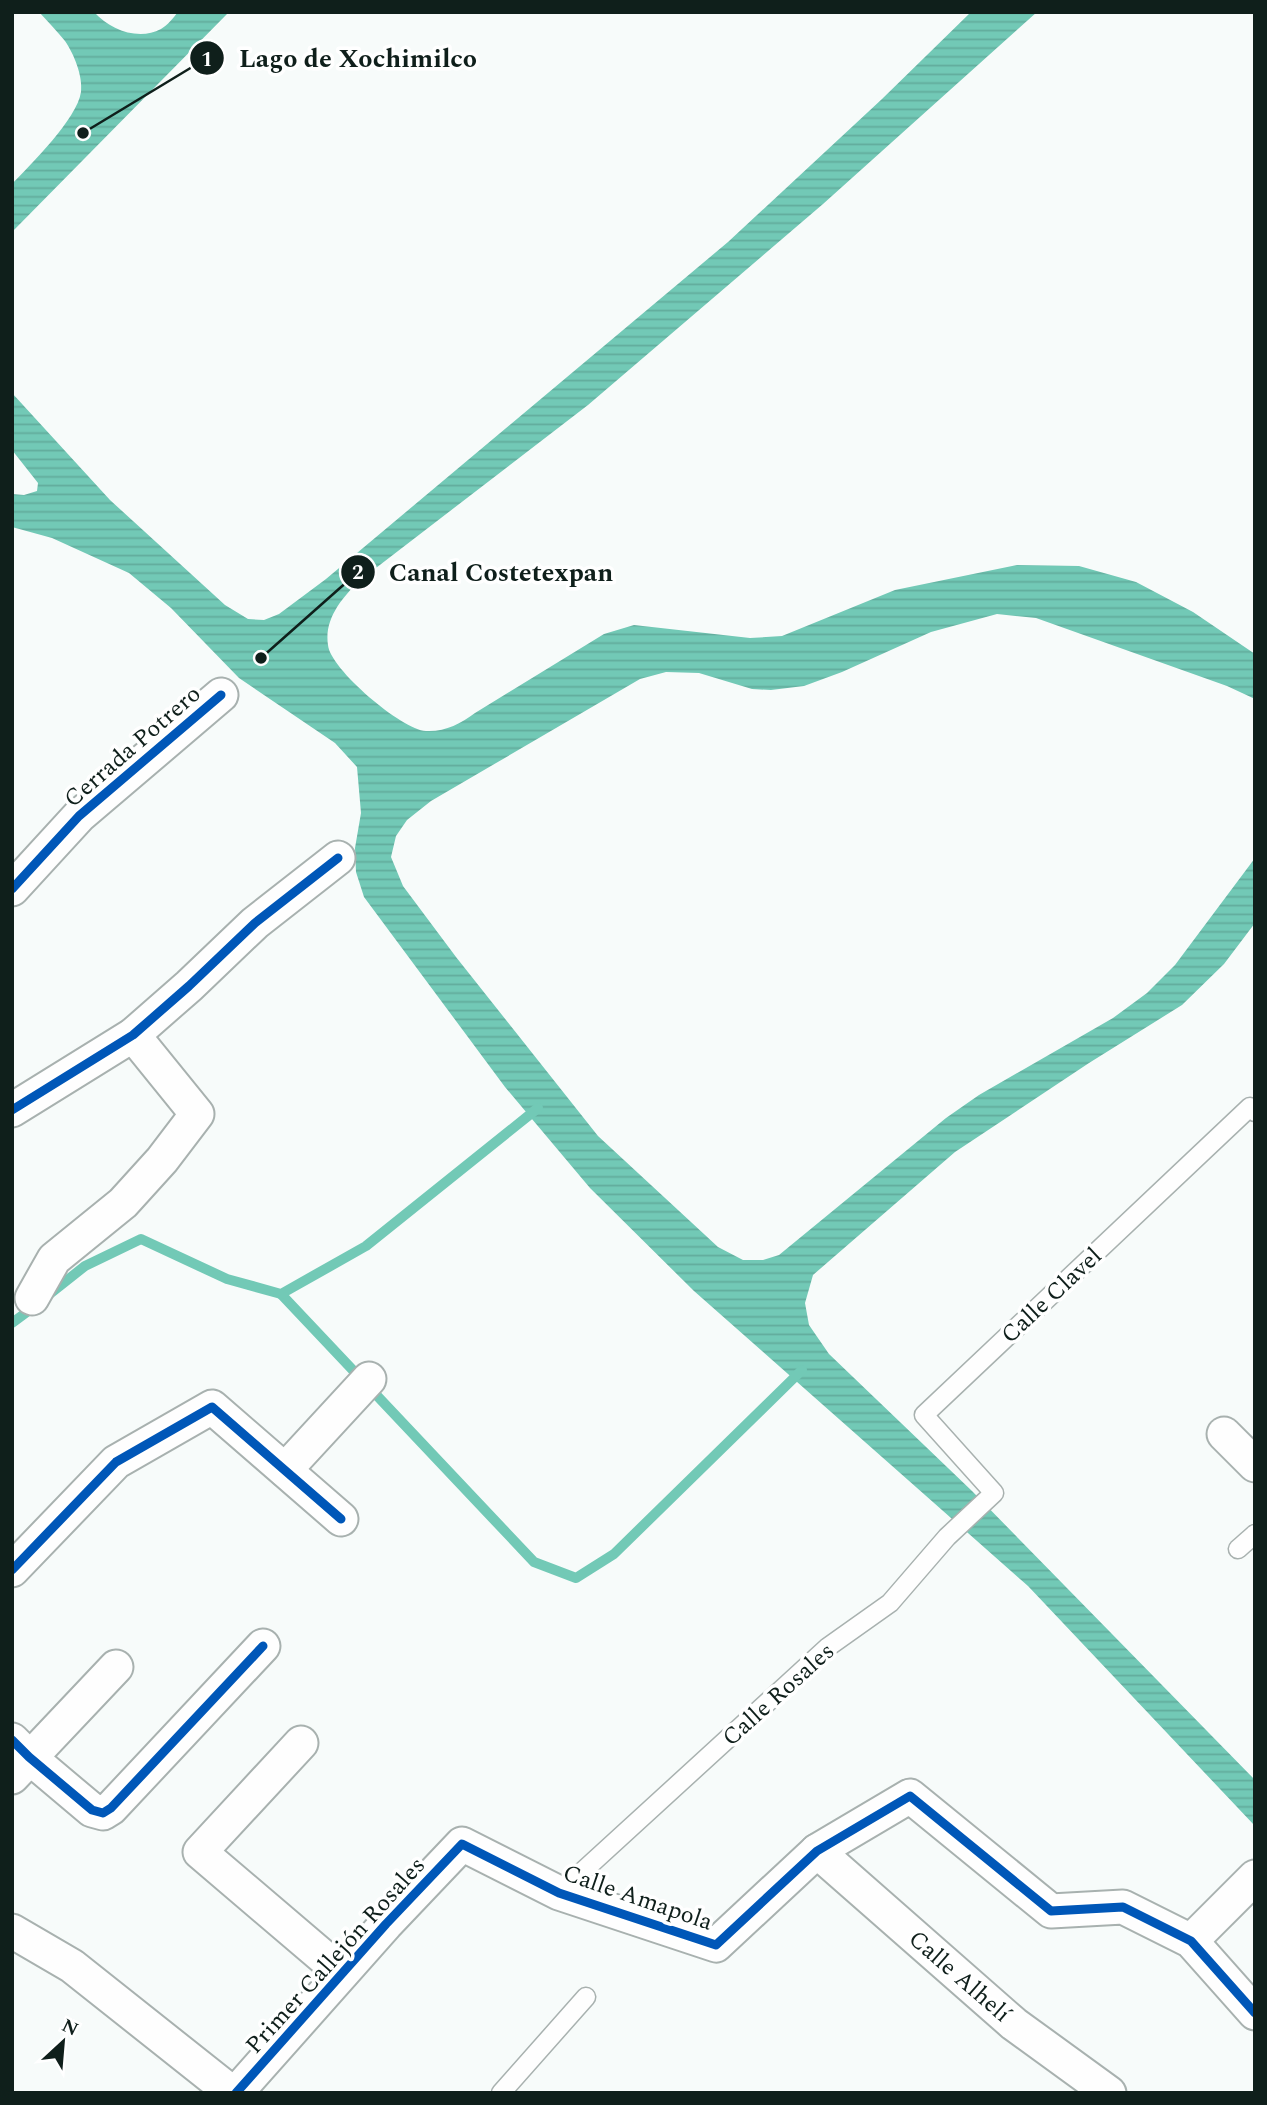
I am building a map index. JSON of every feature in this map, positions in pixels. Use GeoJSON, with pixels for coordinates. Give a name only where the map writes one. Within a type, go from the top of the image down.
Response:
{"type":"FeatureCollection","features":[{"type":"Feature","properties":{"kind":"street","name":"Cerrada Potrero"},"geometry":{"type":"LineString","coordinates":[[12,889],[79,816],[221,695]]}},
{"type":"Feature","properties":{"kind":"street"},"geometry":{"type":"LineString","coordinates":[[12,1110],[133,1035],[255,923],[338,858]]}},
{"type":"Feature","properties":{"kind":"street"},"geometry":{"type":"LineString","coordinates":[[32,1298],[54,1259],[123,1203],[162,1160],[197,1114],[133,1035]]}},
{"type":"Feature","properties":{"kind":"street"},"geometry":{"type":"LineString","coordinates":[[285,1470],[369,1379]]}},
{"type":"Feature","properties":{"kind":"street"},"geometry":{"type":"LineString","coordinates":[[12,1570],[116,1462],[212,1406],[341,1518]]}},
{"type":"Feature","properties":{"kind":"street"},"geometry":{"type":"LineString","coordinates":[[1224,1434],[1255,1465]]}},
{"type":"Feature","properties":{"kind":"street"},"geometry":{"type":"LineString","coordinates":[[116,1667],[18,1758],[92,1810],[103,1813],[111,1808],[263,1646]]}},
{"type":"Feature","properties":{"kind":"street"},"geometry":{"type":"LineString","coordinates":[[301,1743],[200,1852],[342,1973]]}},
{"type":"Feature","properties":{"kind":"street"},"geometry":{"type":"LineString","coordinates":[[817,1851],[910,1796],[1051,1911],[1123,1907],[1191,1941],[1255,2013]]}},
{"type":"Feature","properties":{"kind":"street","name":"Calle Amapola"},"geometry":{"type":"LineString","coordinates":[[462,1844],[559,1893],[716,1945],[817,1851]]}},
{"type":"Feature","properties":{"kind":"street","name":"Primer Callejón Rosales"},"geometry":{"type":"LineString","coordinates":[[221,2089],[342,1973],[462,1844]]}},
{"type":"Feature","properties":{"kind":"street","name":"Calle Alhelí"},"geometry":{"type":"LineString","coordinates":[[817,1851],[1014,2024],[1109,2093]]}},
{"type":"Feature","properties":{"kind":"street"},"geometry":{"type":"LineString","coordinates":[[1191,1941],[1255,1877]]}},
{"type":"Feature","properties":{"kind":"street"},"geometry":{"type":"LineString","coordinates":[[14,1936],[72,1966],[221,2089]]}},
{"type":"Feature","properties":{"kind":"lane","name":"Calle Clavel"},"geometry":{"type":"LineString","coordinates":[[991,1496],[924,1415],[1250,1107],[1255,1112]]}},
{"type":"Feature","properties":{"kind":"lane","name":"Calle Rosales"},"geometry":{"type":"LineString","coordinates":[[559,1893],[828,1647],[890,1603],[947,1537],[991,1496]]}},
{"type":"Feature","properties":{"kind":"lane"},"geometry":{"type":"LineString","coordinates":[[1238,1549],[1255,1534]]}},
{"type":"Feature","properties":{"kind":"lane"},"geometry":{"type":"LineString","coordinates":[[501,2093],[586,1997]]}},
{"type":"Feature","properties":{"kind":"shaded area"},"geometry":{"type":"Polygon","coordinates":[[[39,12],[94,12],[108,24],[125,32],[144,34],[161,29],[178,12],[229,12],[12,232],[12,184],[62,128],[78,103],[81,92],[79,72],[72,52],[39,12]]]}},
{"type":"Feature","properties":{"kind":"shaded area"},"geometry":{"type":"Polygon","coordinates":[[[971,12],[1037,12],[823,204],[588,405],[359,581],[346,595],[332,618],[327,635],[328,645],[341,668],[369,697],[401,721],[415,728],[433,731],[464,721],[604,634],[634,625],[750,638],[782,636],[895,590],[1017,565],[1079,566],[1136,582],[1193,612],[1255,654],[1255,699],[1227,686],[1036,618],[997,614],[931,632],[804,686],[752,689],[699,673],[666,672],[640,679],[431,801],[407,820],[396,836],[391,857],[403,886],[598,1136],[718,1247],[743,1260],[763,1260],[779,1255],[946,1118],[979,1095],[1113,1018],[1147,993],[1175,965],[1255,858],[1255,923],[1224,964],[1182,1005],[955,1152],[813,1275],[805,1303],[809,1325],[829,1354],[972,1491],[1255,1780],[1255,1826],[1028,1586],[694,1291],[590,1188],[505,1087],[364,897],[356,872],[355,848],[361,813],[357,767],[335,743],[239,678],[171,608],[129,573],[52,538],[12,527],[12,494],[24,495],[37,491],[38,483],[12,450],[12,393],[110,500],[225,605],[248,619],[264,620],[279,614],[326,579],[728,242],[971,12]]]}},
{"type":"Feature","properties":{"kind":"waterway"},"geometry":{"type":"LineString","coordinates":[[47,1296],[85,1266],[141,1239],[227,1279],[281,1294],[366,1246],[538,1108]]}},
{"type":"Feature","properties":{"kind":"waterway"},"geometry":{"type":"LineString","coordinates":[[281,1294],[534,1562],[576,1578],[614,1554],[802,1370]]}},
{"type":"Feature","properties":{"kind":"waterway"},"geometry":{"type":"LineString","coordinates":[[12,1323],[35,1306]]}},
{"type":"Feature","properties":{"kind":"cycle path"},"geometry":{"type":"LineString","coordinates":[[12,889],[79,816],[221,695]]}},
{"type":"Feature","properties":{"kind":"cycle path"},"geometry":{"type":"LineString","coordinates":[[12,1110],[133,1035],[255,923],[338,858]]}},
{"type":"Feature","properties":{"kind":"cycle path"},"geometry":{"type":"LineString","coordinates":[[12,1570],[116,1462],[212,1407],[341,1519]]}},
{"type":"Feature","properties":{"kind":"cycle path"},"geometry":{"type":"LineString","coordinates":[[12,1740],[92,1810],[103,1813],[111,1808],[263,1646]]}},
{"type":"Feature","properties":{"kind":"cycle path"},"geometry":{"type":"LineString","coordinates":[[236,2093],[386,1924],[462,1844],[559,1893],[716,1945],[817,1851],[910,1796],[1051,1911],[1123,1907],[1191,1941],[1255,2013]]}},
{"type":"Feature","properties":{"kind":"place","name":"Lago de Xochimilco"},"geometry":{"type":"Point","coordinates":[83,133]}},
{"type":"Feature","properties":{"kind":"place","name":"Canal Costetexpan"},"geometry":{"type":"Point","coordinates":[261,658]}}]}
